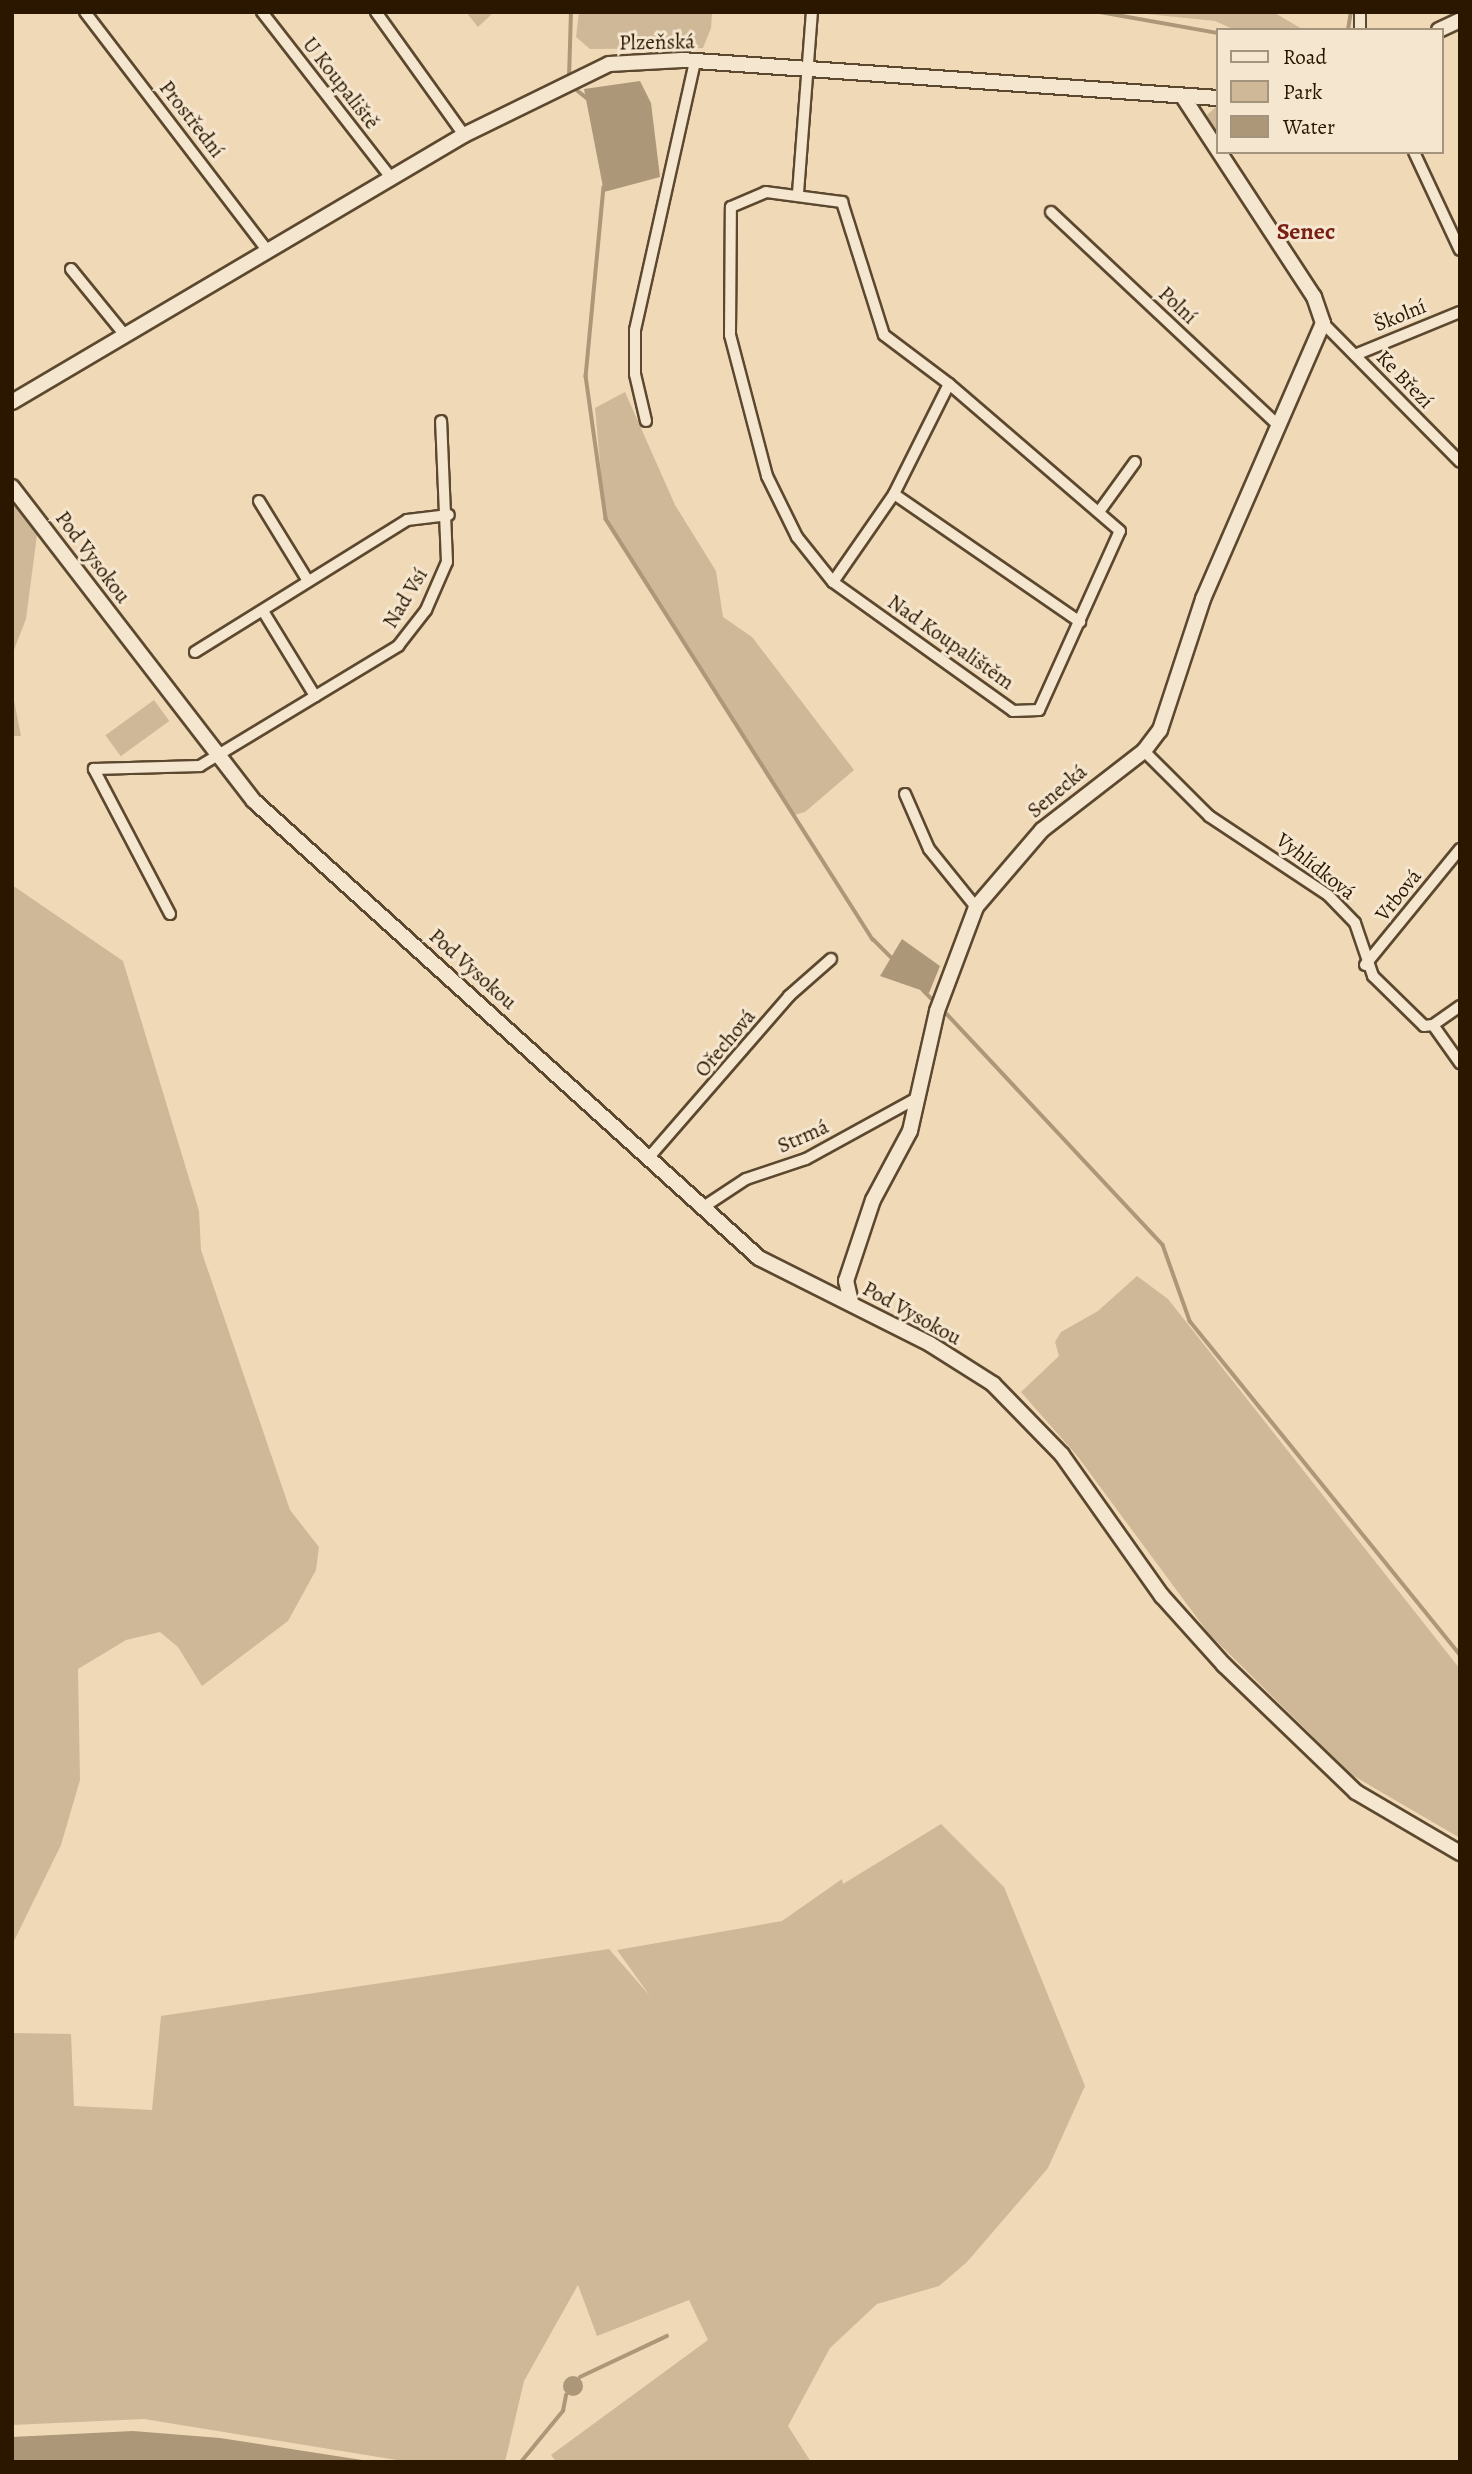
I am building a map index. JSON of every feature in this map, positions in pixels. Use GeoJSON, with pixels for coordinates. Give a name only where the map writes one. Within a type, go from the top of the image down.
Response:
{"type":"FeatureCollection","features":[{"type":"Feature","properties":{"kind":"street","name":"Prostřední"},"geometry":{"type":"LineString","coordinates":[[85,12],[267,250]]}},
{"type":"Feature","properties":{"kind":"street","name":"U Koupaliště"},"geometry":{"type":"LineString","coordinates":[[262,12],[391,178]]}},
{"type":"Feature","properties":{"kind":"street"},"geometry":{"type":"LineString","coordinates":[[376,12],[464,135]]}},
{"type":"Feature","properties":{"kind":"street"},"geometry":{"type":"LineString","coordinates":[[798,193],[803,71],[812,12]]}},
{"type":"Feature","properties":{"kind":"street"},"geometry":{"type":"LineString","coordinates":[[1443,28],[1460,20]]}},
{"type":"Feature","properties":{"kind":"street","name":"Plzeňská"},"geometry":{"type":"LineString","coordinates":[[12,402],[464,135],[608,64],[695,62],[1183,97],[1216,97]]}},
{"type":"Feature","properties":{"kind":"street"},"geometry":{"type":"LineString","coordinates":[[646,421],[635,373],[635,330],[695,62]]}},
{"type":"Feature","properties":{"kind":"street"},"geometry":{"type":"LineString","coordinates":[[1183,97],[1216,148]]}},
{"type":"Feature","properties":{"kind":"street"},"geometry":{"type":"LineString","coordinates":[[1220,154],[1314,298],[1323,323]]}},
{"type":"Feature","properties":{"kind":"street"},"geometry":{"type":"LineString","coordinates":[[1415,154],[1460,250]]}},
{"type":"Feature","properties":{"kind":"street","name":"Nad Koupalištěm"},"geometry":{"type":"LineString","coordinates":[[798,193],[842,202],[884,335],[949,384],[1116,523],[1119,539],[1039,710],[1023,715],[833,582],[797,537],[767,476],[730,335],[731,207],[744,196],[798,193]]}},
{"type":"Feature","properties":{"kind":"street","name":"Polní"},"geometry":{"type":"LineString","coordinates":[[1051,212],[1279,426]]}},
{"type":"Feature","properties":{"kind":"street"},"geometry":{"type":"LineString","coordinates":[[71,269],[124,334]]}},
{"type":"Feature","properties":{"kind":"street","name":"Školní"},"geometry":{"type":"LineString","coordinates":[[1356,355],[1460,312]]}},
{"type":"Feature","properties":{"kind":"street","name":"Ke Březí"},"geometry":{"type":"LineString","coordinates":[[1323,323],[1460,462]]}},
{"type":"Feature","properties":{"kind":"street","name":"Senecká"},"geometry":{"type":"LineString","coordinates":[[850,1302],[846,1280],[873,1200],[910,1131],[915,1099],[937,1011],[976,907],[1042,830],[1144,751],[1176,696],[1203,599],[1323,323]]}},
{"type":"Feature","properties":{"kind":"street"},"geometry":{"type":"LineString","coordinates":[[833,582],[894,494],[949,384]]}},
{"type":"Feature","properties":{"kind":"street","name":"Nad Vsí"},"geometry":{"type":"LineString","coordinates":[[170,914],[93,772],[106,764],[200,766],[409,635],[447,562],[449,515],[440,421]]}},
{"type":"Feature","properties":{"kind":"street"},"geometry":{"type":"LineString","coordinates":[[1101,509],[1135,462]]}},
{"type":"Feature","properties":{"kind":"street","name":"Pod Vysokou"},"geometry":{"type":"LineString","coordinates":[[12,487],[254,801],[651,1155],[760,1258],[850,1302],[993,1384],[1062,1455],[1162,1596],[1224,1665],[1356,1793],[1460,1853]]}},
{"type":"Feature","properties":{"kind":"street"},"geometry":{"type":"LineString","coordinates":[[894,494],[1080,622]]}},
{"type":"Feature","properties":{"kind":"street"},"geometry":{"type":"LineString","coordinates":[[259,501],[309,581]]}},
{"type":"Feature","properties":{"kind":"street"},"geometry":{"type":"LineString","coordinates":[[195,652],[408,520],[449,515]]}},
{"type":"Feature","properties":{"kind":"street"},"geometry":{"type":"LineString","coordinates":[[262,611],[315,696]]}},
{"type":"Feature","properties":{"kind":"street","name":"Vyhlídková"},"geometry":{"type":"LineString","coordinates":[[1144,751],[1209,816],[1328,895],[1355,923],[1365,965]]}},
{"type":"Feature","properties":{"kind":"street"},"geometry":{"type":"LineString","coordinates":[[905,794],[929,849],[976,907]]}},
{"type":"Feature","properties":{"kind":"street","name":"Vrbová"},"geometry":{"type":"LineString","coordinates":[[1365,965],[1460,849]]}},
{"type":"Feature","properties":{"kind":"street","name":"Ořechová"},"geometry":{"type":"LineString","coordinates":[[651,1155],[789,996],[831,960]]}},
{"type":"Feature","properties":{"kind":"street"},"geometry":{"type":"LineString","coordinates":[[1365,965],[1424,1026],[1433,1025],[1460,1006]]}},
{"type":"Feature","properties":{"kind":"street"},"geometry":{"type":"LineString","coordinates":[[1433,1025],[1460,1063]]}},
{"type":"Feature","properties":{"kind":"street","name":"Strmá"},"geometry":{"type":"LineString","coordinates":[[705,1206],[746,1179],[806,1159],[915,1099]]}},
{"type":"Feature","properties":{"kind":"green space"},"geometry":{"type":"Polygon","coordinates":[[[466,12],[494,12],[478,27],[466,12]]]}},
{"type":"Feature","properties":{"kind":"green space"},"geometry":{"type":"Polygon","coordinates":[[[579,12],[712,12],[711,28],[703,48],[590,49],[576,37],[579,12]]]}},
{"type":"Feature","properties":{"kind":"green space"},"geometry":{"type":"Polygon","coordinates":[[[1127,12],[1273,12],[1301,28],[1231,28],[1215,21],[1127,12]]]}},
{"type":"Feature","properties":{"kind":"green space"},"geometry":{"type":"Polygon","coordinates":[[[1216,107],[1216,134],[1207,115],[1216,107]]]}},
{"type":"Feature","properties":{"kind":"green space"},"geometry":{"type":"Polygon","coordinates":[[[625,392],[675,505],[716,571],[723,617],[752,637],[854,770],[805,812],[794,815],[605,517],[595,408],[625,392]]]}},
{"type":"Feature","properties":{"kind":"green space"},"geometry":{"type":"Polygon","coordinates":[[[12,501],[37,535],[26,619],[12,655],[12,501]]]}},
{"type":"Feature","properties":{"kind":"green space"},"geometry":{"type":"Polygon","coordinates":[[[12,690],[21,736],[12,736],[12,690]]]}},
{"type":"Feature","properties":{"kind":"green space"},"geometry":{"type":"Polygon","coordinates":[[[154,700],[169,721],[121,756],[105,735],[154,700]]]}},
{"type":"Feature","properties":{"kind":"green space"},"geometry":{"type":"Polygon","coordinates":[[[12,885],[123,961],[199,1211],[201,1250],[290,1510],[319,1547],[316,1570],[288,1621],[202,1686],[178,1647],[160,1632],[126,1640],[78,1669],[80,1780],[61,1845],[12,1945],[12,885]]]}},
{"type":"Feature","properties":{"kind":"green space"},"geometry":{"type":"Polygon","coordinates":[[[1137,1276],[1168,1299],[1460,1669],[1460,1838],[1352,1775],[1209,1634],[1078,1457],[1021,1392],[1059,1356],[1055,1342],[1061,1332],[1098,1311],[1137,1276]]]}},
{"type":"Feature","properties":{"kind":"green space"},"geometry":{"type":"Polygon","coordinates":[[[941,1824],[1004,1887],[1085,2086],[1048,2168],[967,2262],[939,2286],[877,2304],[830,2348],[788,2426],[811,2462],[556,2462],[551,2455],[708,2340],[689,2300],[597,2336],[578,2285],[524,2381],[505,2462],[409,2462],[144,2419],[12,2425],[12,2033],[71,2034],[74,2106],[152,2110],[161,2016],[609,1949],[650,1996],[617,1950],[782,1921],[842,1879],[843,1884],[941,1824]]]}},
{"type":"Feature","properties":{"kind":"water"},"geometry":{"type":"Polygon","coordinates":[[[640,81],[651,103],[660,177],[604,192],[584,89],[640,81]]]}},
{"type":"Feature","properties":{"kind":"water"},"geometry":{"type":"Polygon","coordinates":[[[902,939],[940,966],[929,993],[880,976],[902,939]]]}},
{"type":"Feature","properties":{"kind":"water"},"geometry":{"type":"Polygon","coordinates":[[[573,2376],[580,2379],[583,2386],[580,2393],[573,2396],[566,2393],[563,2386],[566,2379],[573,2376]]]}},
{"type":"Feature","properties":{"kind":"water"},"geometry":{"type":"Polygon","coordinates":[[[133,2431],[220,2438],[375,2462],[12,2462],[12,2437],[133,2431]]]}},
{"type":"Feature","properties":{"kind":"waterway"},"geometry":{"type":"LineString","coordinates":[[569,79],[571,12]]}},
{"type":"Feature","properties":{"kind":"waterway"},"geometry":{"type":"LineString","coordinates":[[1100,12],[1216,33]]}},
{"type":"Feature","properties":{"kind":"waterway"},"geometry":{"type":"LineString","coordinates":[[1348,28],[1351,12]]}},
{"type":"Feature","properties":{"kind":"waterway"},"geometry":{"type":"LineString","coordinates":[[572,86],[588,99]]}},
{"type":"Feature","properties":{"kind":"waterway"},"geometry":{"type":"LineString","coordinates":[[604,187],[586,376],[606,519],[873,939],[893,959]]}},
{"type":"Feature","properties":{"kind":"waterway"},"geometry":{"type":"LineString","coordinates":[[923,990],[931,998]]}},
{"type":"Feature","properties":{"kind":"waterway"},"geometry":{"type":"LineString","coordinates":[[947,1014],[1163,1245],[1190,1321],[1460,1655]]}},
{"type":"Feature","properties":{"kind":"waterway"},"geometry":{"type":"LineString","coordinates":[[580,2377],[667,2336]]}},
{"type":"Feature","properties":{"kind":"waterway"},"geometry":{"type":"LineString","coordinates":[[521,2462],[563,2411],[566,2395]]}},
{"type":"Feature","properties":{"kind":"district","name":"Senec"},"geometry":{"type":"Point","coordinates":[1306,232]}}]}
